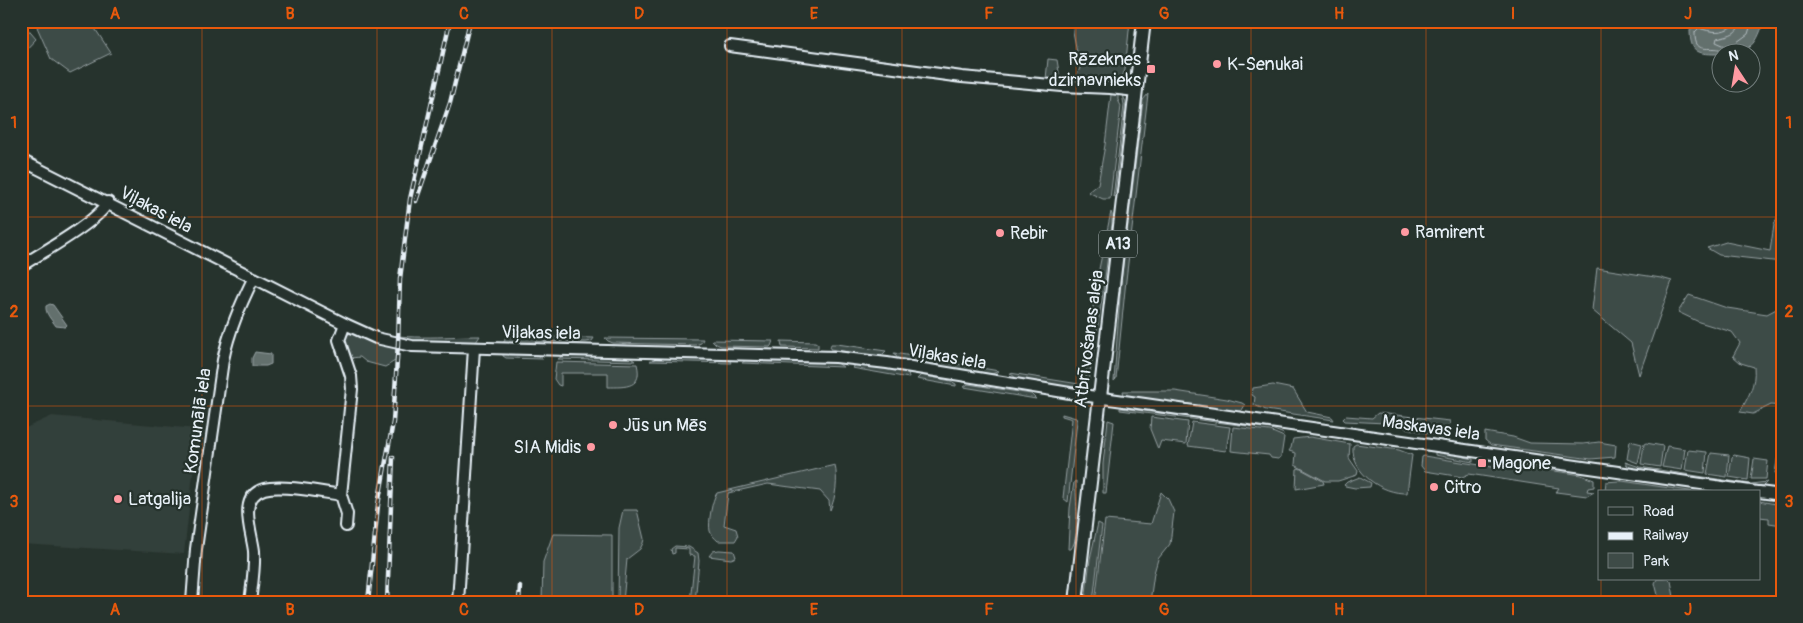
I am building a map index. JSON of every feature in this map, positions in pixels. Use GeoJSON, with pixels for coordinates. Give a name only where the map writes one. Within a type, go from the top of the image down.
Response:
{"type":"FeatureCollection","features":[{"type":"Feature","properties":{"kind":"main road","name":"Atbrīvošanas aleja"},"geometry":{"type":"LineString","coordinates":[[1076,602],[1144,21]]}},
{"type":"Feature","properties":{"kind":"street"},"geometry":{"type":"LineString","coordinates":[[730,46],[962,77],[1136,91]]}},
{"type":"Feature","properties":{"kind":"street","name":"Viļakas iela"},"geometry":{"type":"LineString","coordinates":[[21,160],[108,202],[253,279],[345,324],[376,338],[398,344],[474,348],[836,357],[887,363],[1100,398]]}},
{"type":"Feature","properties":{"kind":"street"},"geometry":{"type":"LineString","coordinates":[[21,266],[104,210],[108,202]]}},
{"type":"Feature","properties":{"kind":"street","name":"Komunālā iela"},"geometry":{"type":"LineString","coordinates":[[192,602],[196,549],[223,360],[227,340],[236,314],[253,279]]}},
{"type":"Feature","properties":{"kind":"street"},"geometry":{"type":"LineString","coordinates":[[345,324],[339,340],[352,389],[341,495],[347,514],[346,526]]}},
{"type":"Feature","properties":{"kind":"street"},"geometry":{"type":"LineString","coordinates":[[458,602],[474,348]]}},
{"type":"Feature","properties":{"kind":"street","name":"Maskavas iela"},"geometry":{"type":"LineString","coordinates":[[1100,398],[1744,490]]}},
{"type":"Feature","properties":{"kind":"street"},"geometry":{"type":"LineString","coordinates":[[250,602],[254,551],[249,528],[248,507],[252,496],[262,490],[276,488],[341,495]]}},
{"type":"Feature","properties":{"kind":"street","name":"Maskavas iela"},"geometry":{"type":"LineString","coordinates":[[1760,492],[1782,495]]}},
{"type":"Feature","properties":{"kind":"shaded area"},"geometry":{"type":"Polygon","coordinates":[[[52,416],[198,429],[184,554],[21,544],[21,430],[52,416]]]}},
{"type":"Feature","properties":{"kind":"green space"},"geometry":{"type":"Polygon","coordinates":[[[21,21],[36,39],[21,55],[21,21]]]}},
{"type":"Feature","properties":{"kind":"green space"},"geometry":{"type":"Polygon","coordinates":[[[49,21],[90,21],[111,53],[70,73],[51,59],[37,27],[49,21]]]}},
{"type":"Feature","properties":{"kind":"green space"},"geometry":{"type":"Polygon","coordinates":[[[1071,21],[1130,21],[1125,70],[1120,82],[1080,80],[1076,77],[1080,68],[1071,21]]]}},
{"type":"Feature","properties":{"kind":"green space"},"geometry":{"type":"Polygon","coordinates":[[[1048,59],[1057,60],[1060,78],[1058,80],[1046,79],[1048,59]]]}},
{"type":"Feature","properties":{"kind":"green space"},"geometry":{"type":"Polygon","coordinates":[[[1113,92],[1118,93],[1118,100],[1121,106],[1110,199],[1103,199],[1088,192],[1098,184],[1113,92]]]}},
{"type":"Feature","properties":{"kind":"green space"},"geometry":{"type":"Polygon","coordinates":[[[1122,94],[1126,102],[1113,197],[1124,105],[1122,94]]]}},
{"type":"Feature","properties":{"kind":"green space"},"geometry":{"type":"Polygon","coordinates":[[[1148,94],[1116,379],[1114,381],[1121,282],[1143,100],[1148,94]]]}},
{"type":"Feature","properties":{"kind":"green space"},"geometry":{"type":"Polygon","coordinates":[[[1782,206],[1782,262],[1719,255],[1707,248],[1726,242],[1770,251],[1774,225],[1782,206]]]}},
{"type":"Feature","properties":{"kind":"green space"},"geometry":{"type":"Polygon","coordinates":[[[1111,212],[1112,224],[1103,293],[1089,380],[1086,378],[1086,373],[1095,288],[1111,212]]]}},
{"type":"Feature","properties":{"kind":"green space"},"geometry":{"type":"Polygon","coordinates":[[[1597,268],[1672,281],[1639,375],[1631,343],[1592,310],[1597,268]]]}},
{"type":"Feature","properties":{"kind":"green space"},"geometry":{"type":"Polygon","coordinates":[[[1689,295],[1727,308],[1767,314],[1782,306],[1782,406],[1771,405],[1753,414],[1740,412],[1753,385],[1754,367],[1741,363],[1733,356],[1740,343],[1732,332],[1699,322],[1678,312],[1689,295]]]}},
{"type":"Feature","properties":{"kind":"green space"},"geometry":{"type":"Polygon","coordinates":[[[368,330],[408,337],[480,336],[473,343],[433,342],[407,340],[368,330]]]}},
{"type":"Feature","properties":{"kind":"green space"},"geometry":{"type":"Polygon","coordinates":[[[351,333],[396,348],[395,361],[385,367],[366,362],[360,357],[351,358],[344,338],[351,333]]]}},
{"type":"Feature","properties":{"kind":"green space"},"geometry":{"type":"Polygon","coordinates":[[[506,336],[594,338],[592,341],[586,342],[518,341],[503,344],[506,336]]]}},
{"type":"Feature","properties":{"kind":"green space"},"geometry":{"type":"Polygon","coordinates":[[[605,338],[703,339],[701,343],[695,345],[613,343],[605,338]]]}},
{"type":"Feature","properties":{"kind":"green space"},"geometry":{"type":"Polygon","coordinates":[[[712,340],[773,341],[770,347],[721,346],[712,340]]]}},
{"type":"Feature","properties":{"kind":"green space"},"geometry":{"type":"Polygon","coordinates":[[[781,341],[815,342],[818,344],[818,348],[782,347],[781,341]]]}},
{"type":"Feature","properties":{"kind":"green space"},"geometry":{"type":"Polygon","coordinates":[[[831,344],[886,351],[880,357],[830,349],[831,344]]]}},
{"type":"Feature","properties":{"kind":"green space"},"geometry":{"type":"Polygon","coordinates":[[[503,353],[537,354],[543,359],[506,358],[503,356],[503,353]]]}},
{"type":"Feature","properties":{"kind":"green space"},"geometry":{"type":"Polygon","coordinates":[[[894,353],[999,371],[992,374],[899,361],[894,353]]]}},
{"type":"Feature","properties":{"kind":"green space"},"geometry":{"type":"Polygon","coordinates":[[[564,355],[628,356],[635,361],[558,359],[564,355]]]}},
{"type":"Feature","properties":{"kind":"green space"},"geometry":{"type":"Polygon","coordinates":[[[659,357],[729,359],[731,363],[650,361],[659,357]]]}},
{"type":"Feature","properties":{"kind":"green space"},"geometry":{"type":"Polygon","coordinates":[[[747,359],[836,362],[843,367],[742,363],[747,359]]]}},
{"type":"Feature","properties":{"kind":"green space"},"geometry":{"type":"Polygon","coordinates":[[[556,362],[637,364],[638,378],[627,386],[608,387],[608,373],[561,373],[561,386],[554,379],[556,362]]]}},
{"type":"Feature","properties":{"kind":"green space"},"geometry":{"type":"Polygon","coordinates":[[[857,364],[906,371],[909,378],[852,368],[857,364]]]}},
{"type":"Feature","properties":{"kind":"green space"},"geometry":{"type":"Polygon","coordinates":[[[1010,373],[1079,384],[1081,388],[1017,379],[1010,373]]]}},
{"type":"Feature","properties":{"kind":"green space"},"geometry":{"type":"Polygon","coordinates":[[[921,375],[951,381],[956,386],[917,379],[921,375]]]}},
{"type":"Feature","properties":{"kind":"green space"},"geometry":{"type":"Polygon","coordinates":[[[968,384],[1031,394],[1036,399],[964,387],[968,384]]]}},
{"type":"Feature","properties":{"kind":"green space"},"geometry":{"type":"Polygon","coordinates":[[[1273,385],[1293,389],[1307,412],[1332,417],[1334,420],[1266,410],[1254,405],[1253,388],[1273,385]]]}},
{"type":"Feature","properties":{"kind":"green space"},"geometry":{"type":"Polygon","coordinates":[[[1123,391],[1175,391],[1227,399],[1245,405],[1242,410],[1237,412],[1124,395],[1123,391]]]}},
{"type":"Feature","properties":{"kind":"green space"},"geometry":{"type":"Polygon","coordinates":[[[1120,408],[1278,428],[1284,434],[1271,429],[1120,410],[1120,408]]]}},
{"type":"Feature","properties":{"kind":"green space"},"geometry":{"type":"Polygon","coordinates":[[[1378,413],[1450,421],[1449,428],[1447,428],[1447,432],[1435,435],[1385,423],[1345,421],[1343,419],[1346,416],[1372,418],[1378,413]]]}},
{"type":"Feature","properties":{"kind":"green space"},"geometry":{"type":"Polygon","coordinates":[[[1062,414],[1076,418],[1077,421],[1068,502],[1063,498],[1072,419],[1062,416],[1062,414]]]}},
{"type":"Feature","properties":{"kind":"green space"},"geometry":{"type":"Polygon","coordinates":[[[1151,417],[1188,422],[1186,444],[1161,441],[1158,449],[1150,429],[1151,417]]]}},
{"type":"Feature","properties":{"kind":"green space"},"geometry":{"type":"Polygon","coordinates":[[[1108,420],[1114,422],[1106,493],[1103,493],[1103,464],[1108,420]]]}},
{"type":"Feature","properties":{"kind":"green space"},"geometry":{"type":"Polygon","coordinates":[[[1192,422],[1230,427],[1226,451],[1188,446],[1192,422]]]}},
{"type":"Feature","properties":{"kind":"green space"},"geometry":{"type":"Polygon","coordinates":[[[1233,427],[1270,431],[1284,437],[1281,457],[1278,459],[1271,458],[1269,455],[1231,451],[1233,427]]]}},
{"type":"Feature","properties":{"kind":"green space"},"geometry":{"type":"Polygon","coordinates":[[[1782,430],[1782,482],[1777,481],[1777,474],[1775,473],[1782,430]]]}},
{"type":"Feature","properties":{"kind":"green space"},"geometry":{"type":"Polygon","coordinates":[[[1485,432],[1513,437],[1530,443],[1583,444],[1599,442],[1616,445],[1615,457],[1591,459],[1491,445],[1485,440],[1485,432]]]}},
{"type":"Feature","properties":{"kind":"green space"},"geometry":{"type":"Polygon","coordinates":[[[1310,437],[1350,444],[1349,458],[1358,471],[1357,475],[1338,481],[1325,481],[1295,465],[1296,453],[1289,451],[1293,439],[1310,437]]]}},
{"type":"Feature","properties":{"kind":"green space"},"geometry":{"type":"Polygon","coordinates":[[[1630,441],[1642,444],[1638,463],[1627,459],[1630,441]]]}},
{"type":"Feature","properties":{"kind":"green space"},"geometry":{"type":"Polygon","coordinates":[[[1356,444],[1399,450],[1412,455],[1407,493],[1388,490],[1370,480],[1357,465],[1353,446],[1356,444]]]}},
{"type":"Feature","properties":{"kind":"green space"},"geometry":{"type":"Polygon","coordinates":[[[1644,444],[1663,446],[1660,467],[1641,464],[1644,444]]]}},
{"type":"Feature","properties":{"kind":"green space"},"geometry":{"type":"Polygon","coordinates":[[[1667,446],[1685,449],[1682,470],[1662,467],[1667,446]]]}},
{"type":"Feature","properties":{"kind":"green space"},"geometry":{"type":"Polygon","coordinates":[[[1435,450],[1473,459],[1473,462],[1435,455],[1435,450]]]}},
{"type":"Feature","properties":{"kind":"green space"},"geometry":{"type":"Polygon","coordinates":[[[1688,450],[1707,452],[1705,473],[1685,470],[1688,450]]]}},
{"type":"Feature","properties":{"kind":"green space"},"geometry":{"type":"Polygon","coordinates":[[[1711,453],[1729,455],[1727,477],[1707,474],[1711,453]]]}},
{"type":"Feature","properties":{"kind":"green space"},"geometry":{"type":"Polygon","coordinates":[[[1734,455],[1750,458],[1748,480],[1729,477],[1732,457],[1734,455]]]}},
{"type":"Feature","properties":{"kind":"green space"},"geometry":{"type":"Polygon","coordinates":[[[1422,457],[1492,467],[1518,466],[1581,475],[1594,480],[1594,487],[1588,488],[1587,491],[1594,492],[1587,496],[1556,492],[1559,488],[1469,474],[1462,477],[1425,471],[1421,466],[1422,457]]]}},
{"type":"Feature","properties":{"kind":"green space"},"geometry":{"type":"Polygon","coordinates":[[[1754,459],[1768,461],[1766,479],[1751,479],[1754,459]]]}},
{"type":"Feature","properties":{"kind":"green space"},"geometry":{"type":"Polygon","coordinates":[[[1625,462],[1640,467],[1751,484],[1767,482],[1763,486],[1758,486],[1631,468],[1625,462]]]}},
{"type":"Feature","properties":{"kind":"green space"},"geometry":{"type":"Polygon","coordinates":[[[835,465],[836,488],[830,510],[829,501],[820,491],[768,484],[728,493],[724,525],[736,529],[738,536],[735,541],[718,541],[711,534],[710,517],[717,493],[835,465]]]}},
{"type":"Feature","properties":{"kind":"green space"},"geometry":{"type":"Polygon","coordinates":[[[1299,468],[1323,481],[1324,484],[1296,489],[1297,469],[1299,468]]]}},
{"type":"Feature","properties":{"kind":"green space"},"geometry":{"type":"Polygon","coordinates":[[[1360,477],[1371,483],[1370,487],[1355,488],[1344,485],[1347,482],[1360,477]]]}},
{"type":"Feature","properties":{"kind":"green space"},"geometry":{"type":"Polygon","coordinates":[[[1076,481],[1076,535],[1071,549],[1068,549],[1070,508],[1074,482],[1076,481]]]}},
{"type":"Feature","properties":{"kind":"green space"},"geometry":{"type":"Polygon","coordinates":[[[1622,481],[1683,490],[1605,490],[1606,482],[1622,481]]]}},
{"type":"Feature","properties":{"kind":"green space"},"geometry":{"type":"Polygon","coordinates":[[[1161,492],[1168,499],[1174,512],[1170,544],[1158,559],[1150,602],[1095,602],[1105,520],[1151,524],[1161,492]]]}},
{"type":"Feature","properties":{"kind":"green space"},"geometry":{"type":"Polygon","coordinates":[[[1760,501],[1782,505],[1782,525],[1769,523],[1769,518],[1760,517],[1760,501]]]}},
{"type":"Feature","properties":{"kind":"green space"},"geometry":{"type":"Polygon","coordinates":[[[623,510],[637,510],[644,539],[640,549],[627,559],[623,602],[618,602],[619,528],[623,510]]]}},
{"type":"Feature","properties":{"kind":"green space"},"geometry":{"type":"Polygon","coordinates":[[[1098,523],[1102,525],[1093,602],[1085,602],[1090,559],[1098,523]]]}},
{"type":"Feature","properties":{"kind":"green space"},"geometry":{"type":"Polygon","coordinates":[[[553,534],[612,535],[612,602],[542,602],[543,562],[553,534]]]}},
{"type":"Feature","properties":{"kind":"green space"},"geometry":{"type":"Polygon","coordinates":[[[675,546],[689,547],[698,553],[695,602],[690,602],[695,556],[689,555],[689,549],[675,548],[675,553],[672,554],[671,549],[675,546]]]}},
{"type":"Feature","properties":{"kind":"green space"},"geometry":{"type":"Polygon","coordinates":[[[713,551],[734,551],[736,557],[731,559],[709,556],[713,551]]]}},
{"type":"Feature","properties":{"kind":"green space"},"geometry":{"type":"Polygon","coordinates":[[[1656,580],[1670,580],[1675,602],[1662,602],[1659,599],[1655,583],[1656,580]]]}},
{"type":"Feature","properties":{"kind":"water"},"geometry":{"type":"Polygon","coordinates":[[[1732,21],[1764,21],[1755,42],[1710,42],[1710,54],[1701,53],[1694,48],[1690,38],[1690,30],[1699,23],[1715,26],[1724,25],[1732,21]]]}},
{"type":"Feature","properties":{"kind":"water"},"geometry":{"type":"Polygon","coordinates":[[[53,305],[67,325],[65,327],[56,326],[49,317],[46,306],[53,305]]]}},
{"type":"Feature","properties":{"kind":"water"},"geometry":{"type":"Polygon","coordinates":[[[255,352],[271,354],[271,364],[252,366],[252,358],[255,352]]]}},
{"type":"Feature","properties":{"kind":"railway"},"geometry":{"type":"LineString","coordinates":[[368,602],[378,505],[393,422],[400,279],[410,199],[450,21]]}},
{"type":"Feature","properties":{"kind":"railway"},"geometry":{"type":"LineString","coordinates":[[416,201],[450,103],[470,21]]}},
{"type":"Feature","properties":{"kind":"railway"},"geometry":{"type":"LineString","coordinates":[[387,602],[393,457]]}},
{"type":"Feature","properties":{"kind":"railway"},"geometry":{"type":"LineString","coordinates":[[519,602],[520,586]]}},
{"type":"Feature","properties":{"kind":"place","name":"K-Senukai"},"geometry":{"type":"Point","coordinates":[1217,64]}},
{"type":"Feature","properties":{"kind":"place","name":"Rēzeknes dzirnavnieks"},"geometry":{"type":"Point","coordinates":[1151,69]}},
{"type":"Feature","properties":{"kind":"place","name":"Ramirent"},"geometry":{"type":"Point","coordinates":[1405,232]}},
{"type":"Feature","properties":{"kind":"place","name":"Rebir"},"geometry":{"type":"Point","coordinates":[1000,233]}},
{"type":"Feature","properties":{"kind":"place","name":"Jūs un Mēs"},"geometry":{"type":"Point","coordinates":[613,425]}},
{"type":"Feature","properties":{"kind":"place","name":"SIA Midis"},"geometry":{"type":"Point","coordinates":[591,447]}},
{"type":"Feature","properties":{"kind":"place","name":"Magone"},"geometry":{"type":"Point","coordinates":[1482,463]}},
{"type":"Feature","properties":{"kind":"place","name":"Citro"},"geometry":{"type":"Point","coordinates":[1434,487]}},
{"type":"Feature","properties":{"kind":"place","name":"Latgalija"},"geometry":{"type":"Point","coordinates":[118,499]}}]}
